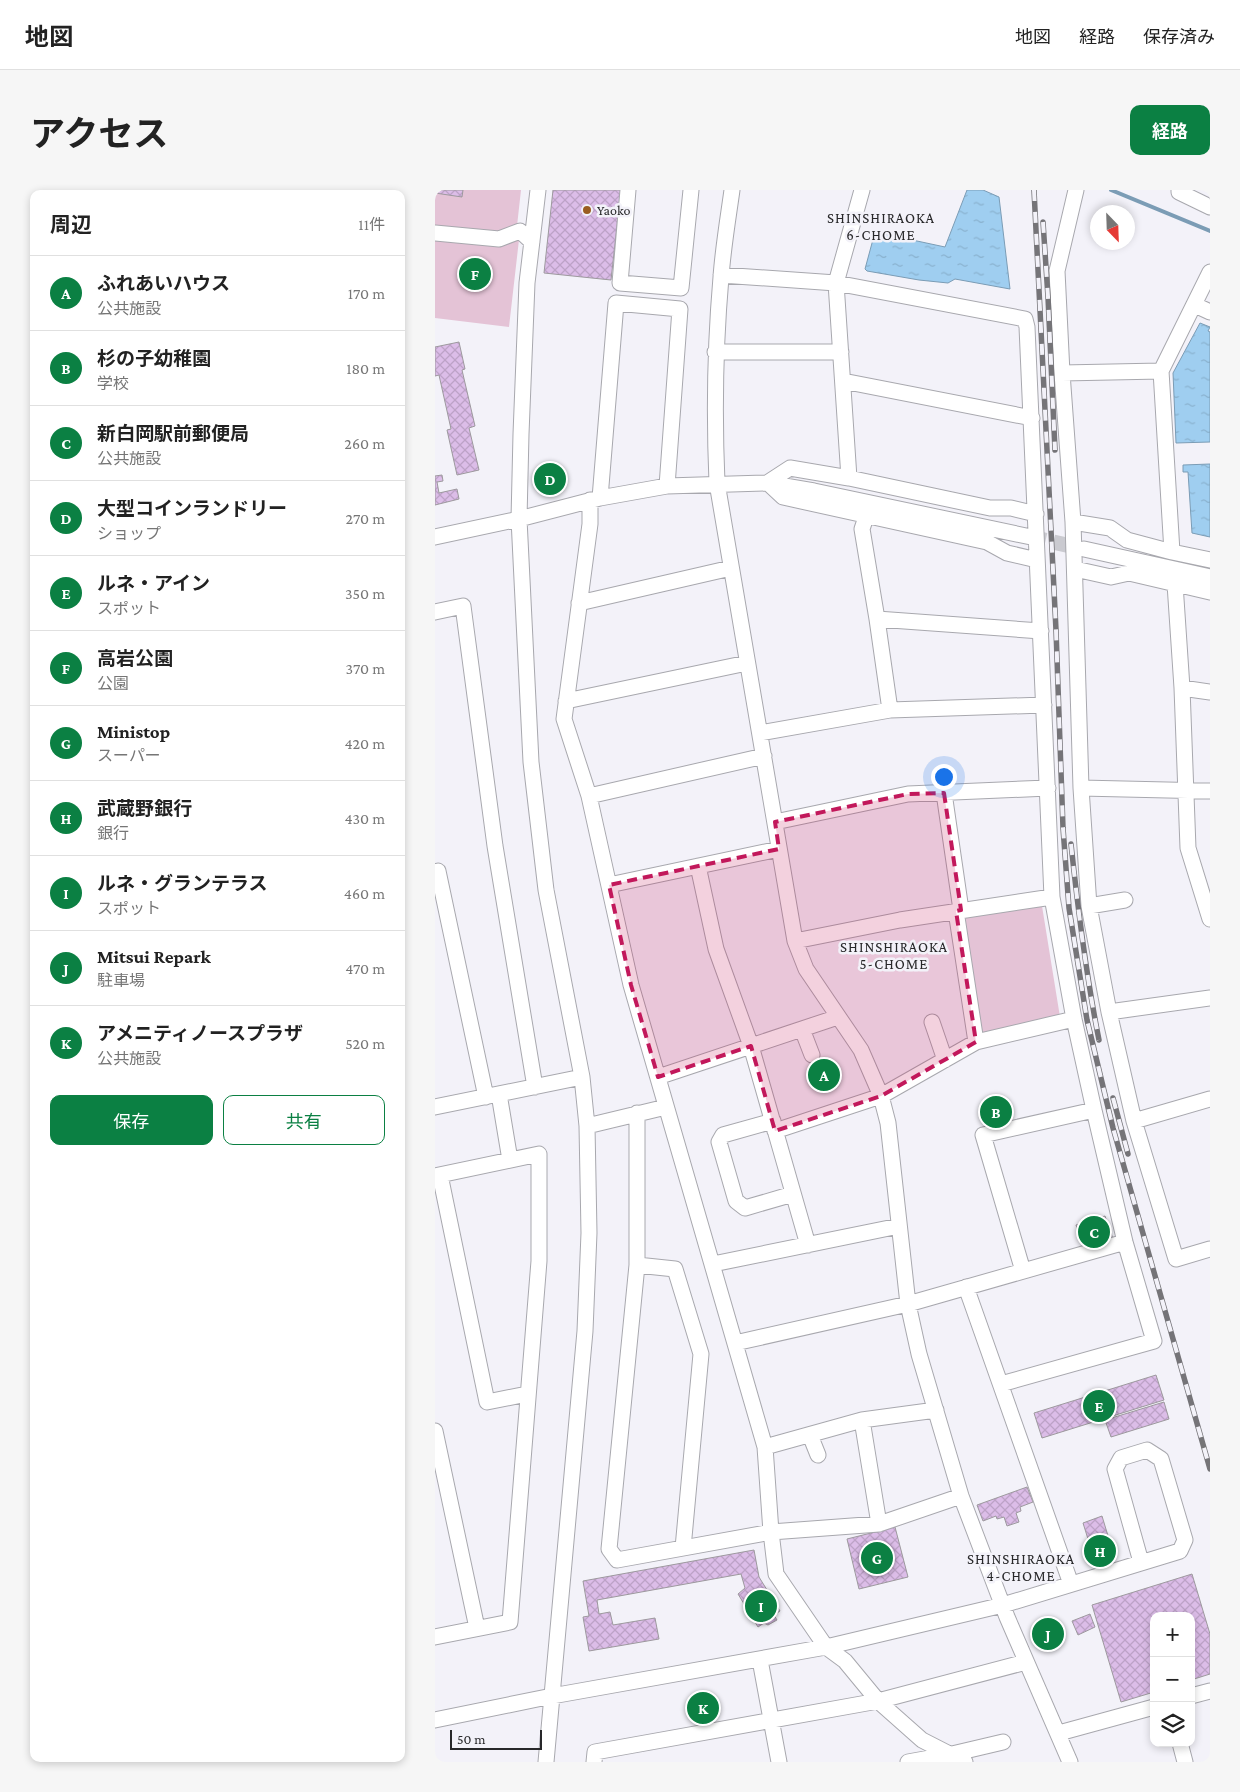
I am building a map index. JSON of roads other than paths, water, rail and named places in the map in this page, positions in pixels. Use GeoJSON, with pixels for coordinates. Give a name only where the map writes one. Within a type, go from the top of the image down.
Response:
{"type":"FeatureCollection","features":[{"type":"Feature","properties":{"kind":"street"},"geometry":{"type":"LineString","coordinates":[[538,190],[527,292],[519,520],[531,762],[546,890],[582,1077],[587,1126],[589,1232],[585,1331],[546,1762]]}},
{"type":"Feature","properties":{"kind":"street"},"geometry":{"type":"LineString","coordinates":[[629,190],[620,283],[681,288],[691,190]]}},
{"type":"Feature","properties":{"kind":"street"},"geometry":{"type":"LineString","coordinates":[[733,190],[721,275],[715,352],[714,419],[717,484],[795,941],[806,969],[861,1050],[881,1096],[888,1123],[908,1304],[919,1354],[961,1496],[1003,1606],[1059,1734],[1068,1761]]}},
{"type":"Feature","properties":{"kind":"street"},"geometry":{"type":"LineString","coordinates":[[849,478],[835,283],[862,190]]}},
{"type":"Feature","properties":{"kind":"street"},"geometry":{"type":"LineString","coordinates":[[1179,190],[1179,192],[1210,207]]}},
{"type":"Feature","properties":{"kind":"street"},"geometry":{"type":"LineString","coordinates":[[1075,192],[1057,271],[1073,522],[1081,788],[1089,906],[1109,1012],[1134,1120],[1176,1259],[1210,1249]]}},
{"type":"Feature","properties":{"kind":"street"},"geometry":{"type":"LineString","coordinates":[[435,233],[499,239],[520,231],[532,242]]}},
{"type":"Feature","properties":{"kind":"street"},"geometry":{"type":"LineString","coordinates":[[1172,552],[1161,371],[1210,272]]}},
{"type":"Feature","properties":{"kind":"street"},"geometry":{"type":"LineString","coordinates":[[721,275],[835,283],[1025,319],[1032,418],[1052,897],[1074,1019],[1094,1110],[1125,1242],[1154,1341],[1001,1384]]}},
{"type":"Feature","properties":{"kind":"street"},"geometry":{"type":"LineString","coordinates":[[667,486],[680,309],[616,303],[595,499],[565,700],[564,719],[589,796],[631,986],[765,1446],[771,1532],[777,1574],[826,1647],[845,1661],[878,1701],[922,1740],[959,1758]]}},
{"type":"Feature","properties":{"kind":"street"},"geometry":{"type":"LineString","coordinates":[[1195,305],[1210,312]]}},
{"type":"Feature","properties":{"kind":"street"},"geometry":{"type":"LineString","coordinates":[[715,352],[841,352]]}},
{"type":"Feature","properties":{"kind":"street"},"geometry":{"type":"LineString","coordinates":[[1062,372],[1161,371]]}},
{"type":"Feature","properties":{"kind":"street"},"geometry":{"type":"LineString","coordinates":[[843,381],[1032,418]]}},
{"type":"Feature","properties":{"kind":"street"},"geometry":{"type":"LineString","coordinates":[[767,483],[791,468],[849,478],[990,508],[1011,508],[1035,514]]}},
{"type":"Feature","properties":{"kind":"street"},"geometry":{"type":"LineString","coordinates":[[435,537],[519,520],[595,499],[667,486],[767,483],[814,491],[1031,537]]}},
{"type":"Feature","properties":{"kind":"street"},"geometry":{"type":"LineString","coordinates":[[767,483],[783,497],[987,542],[1007,553],[1037,560]]}},
{"type":"Feature","properties":{"kind":"street"},"geometry":{"type":"LineString","coordinates":[[867,514],[862,529],[890,710]]}},
{"type":"Feature","properties":{"kind":"street"},"geometry":{"type":"LineString","coordinates":[[1073,522],[1110,528],[1127,540],[1210,560]]}},
{"type":"Feature","properties":{"kind":"street"},"geometry":{"type":"LineString","coordinates":[[1083,549],[1210,577]]}},
{"type":"Feature","properties":{"kind":"street"},"geometry":{"type":"LineString","coordinates":[[579,603],[731,568]]}},
{"type":"Feature","properties":{"kind":"street"},"geometry":{"type":"LineString","coordinates":[[1075,568],[1111,577],[1129,573],[1210,592]]}},
{"type":"Feature","properties":{"kind":"street"},"geometry":{"type":"LineString","coordinates":[[1175,584],[1182,688],[1188,848],[1205,891],[1210,919]]}},
{"type":"Feature","properties":{"kind":"street"},"geometry":{"type":"LineString","coordinates":[[435,612],[463,606],[495,846],[535,1087]]}},
{"type":"Feature","properties":{"kind":"street"},"geometry":{"type":"LineString","coordinates":[[877,619],[1041,631]]}},
{"type":"Feature","properties":{"kind":"street"},"geometry":{"type":"LineString","coordinates":[[565,700],[747,663]]}},
{"type":"Feature","properties":{"kind":"street"},"geometry":{"type":"LineString","coordinates":[[1182,688],[1210,692]]}},
{"type":"Feature","properties":{"kind":"street"},"geometry":{"type":"LineString","coordinates":[[760,734],[890,710],[1044,705]]}},
{"type":"Feature","properties":{"kind":"street"},"geometry":{"type":"LineString","coordinates":[[589,796],[764,756]]}},
{"type":"Feature","properties":{"kind":"street"},"geometry":{"type":"LineString","coordinates":[[775,822],[908,794],[1048,788]]}},
{"type":"Feature","properties":{"kind":"street"},"geometry":{"type":"LineString","coordinates":[[1081,788],[1210,791]]}},
{"type":"Feature","properties":{"kind":"street"},"geometry":{"type":"LineString","coordinates":[[944,792],[977,1042]]}},
{"type":"Feature","properties":{"kind":"street"},"geometry":{"type":"LineString","coordinates":[[609,885],[779,849]]}},
{"type":"Feature","properties":{"kind":"street"},"geometry":{"type":"LineString","coordinates":[[698,866],[716,949],[751,1046],[808,1245]]}},
{"type":"Feature","properties":{"kind":"street"},"geometry":{"type":"LineString","coordinates":[[435,872],[438,871],[492,1095],[510,1160]]}},
{"type":"Feature","properties":{"kind":"street"},"geometry":{"type":"LineString","coordinates":[[795,941],[900,920],[1052,897]]}},
{"type":"Feature","properties":{"kind":"street"},"geometry":{"type":"LineString","coordinates":[[1089,906],[1125,900]]}},
{"type":"Feature","properties":{"kind":"street"},"geometry":{"type":"LineString","coordinates":[[1109,1012],[1210,998]]}},
{"type":"Feature","properties":{"kind":"street"},"geometry":{"type":"LineString","coordinates":[[658,1077],[838,1017]]}},
{"type":"Feature","properties":{"kind":"street"},"geometry":{"type":"LineString","coordinates":[[793,1194],[745,1208],[736,1201],[719,1142],[723,1135],[774,1126],[881,1096],[977,1042],[1074,1019]]}},
{"type":"Feature","properties":{"kind":"street"},"geometry":{"type":"LineString","coordinates":[[932,1022],[945,1060]]}},
{"type":"Feature","properties":{"kind":"street"},"geometry":{"type":"LineString","coordinates":[[802,1029],[812,1054]]}},
{"type":"Feature","properties":{"kind":"street"},"geometry":{"type":"LineString","coordinates":[[435,1107],[582,1077]]}},
{"type":"Feature","properties":{"kind":"street"},"geometry":{"type":"LineString","coordinates":[[1134,1120],[1210,1099]]}},
{"type":"Feature","properties":{"kind":"street"},"geometry":{"type":"LineString","coordinates":[[587,1126],[666,1106]]}},
{"type":"Feature","properties":{"kind":"street"},"geometry":{"type":"LineString","coordinates":[[1023,1271],[983,1135],[1094,1110]]}},
{"type":"Feature","properties":{"kind":"street"},"geometry":{"type":"LineString","coordinates":[[637,1113],[637,1265],[609,1549],[617,1560],[771,1532],[879,1524],[961,1496]]}},
{"type":"Feature","properties":{"kind":"street"},"geometry":{"type":"LineString","coordinates":[[435,1637],[509,1622],[539,1261],[539,1154],[437,1176],[487,1402],[527,1394]]}},
{"type":"Feature","properties":{"kind":"street"},"geometry":{"type":"LineString","coordinates":[[713,1264],[899,1226]]}},
{"type":"Feature","properties":{"kind":"street"},"geometry":{"type":"LineString","coordinates":[[735,1344],[908,1304],[1125,1242]]}},
{"type":"Feature","properties":{"kind":"street"},"geometry":{"type":"LineString","coordinates":[[637,1265],[675,1268],[701,1354],[683,1548]]}},
{"type":"Feature","properties":{"kind":"street"},"geometry":{"type":"LineString","coordinates":[[967,1287],[1071,1584]]}},
{"type":"Feature","properties":{"kind":"street"},"geometry":{"type":"LineString","coordinates":[[765,1446],[862,1420],[935,1410]]}},
{"type":"Feature","properties":{"kind":"street"},"geometry":{"type":"LineString","coordinates":[[862,1420],[879,1524]]}},
{"type":"Feature","properties":{"kind":"street"},"geometry":{"type":"LineString","coordinates":[[435,1431],[477,1628]]}},
{"type":"Feature","properties":{"kind":"street"},"geometry":{"type":"LineString","coordinates":[[810,1434],[818,1455]]}},
{"type":"Feature","properties":{"kind":"street"},"geometry":{"type":"LineString","coordinates":[[435,1720],[552,1696],[826,1647],[1003,1606],[1180,1551],[1185,1540],[1161,1459],[1147,1450],[1121,1458],[1115,1469],[1141,1562]]}},
{"type":"Feature","properties":{"kind":"street"},"geometry":{"type":"LineString","coordinates":[[760,1660],[779,1762]]}},
{"type":"Feature","properties":{"kind":"street"},"geometry":{"type":"LineString","coordinates":[[594,1762],[595,1752],[878,1701],[1026,1662]]}},
{"type":"Feature","properties":{"kind":"street"},"geometry":{"type":"LineString","coordinates":[[1195,1695],[1210,1691]]}},
{"type":"Feature","properties":{"kind":"street"},"geometry":{"type":"LineString","coordinates":[[1059,1734],[1150,1708]]}},
{"type":"Feature","properties":{"kind":"street"},"geometry":{"type":"LineString","coordinates":[[908,1762],[959,1758],[1003,1742]]}},
{"type":"Feature","properties":{"kind":"street"},"geometry":{"type":"LineString","coordinates":[[1181,1747],[1185,1762]]}},
{"type":"Feature","properties":{"kind":"water"},"geometry":{"type":"Polygon","coordinates":[[[967,190],[983,190],[999,197],[1010,289],[955,279],[948,283],[919,280],[867,271],[865,269],[875,232],[945,247],[967,190]]]}},
{"type":"Feature","properties":{"kind":"water"},"geometry":{"type":"Polygon","coordinates":[[[1200,323],[1210,327],[1208,331],[1210,332],[1210,442],[1176,443],[1173,373],[1200,323]]]}},
{"type":"Feature","properties":{"kind":"water"},"geometry":{"type":"Polygon","coordinates":[[[1210,464],[1210,537],[1192,533],[1188,472],[1183,472],[1183,465],[1210,464]]]}},
{"type":"Feature","properties":{"kind":"waterway"},"geometry":{"type":"LineString","coordinates":[[1111,190],[1210,231]]}},
{"type":"Feature","properties":{"kind":"tunnel"},"geometry":{"type":"LineString","coordinates":[[1031,537],[1084,549]]}},
{"type":"Feature","properties":{"kind":"railway"},"geometry":{"type":"LineString","coordinates":[[1034,190],[1056,630],[1063,828],[1069,908],[1087,1020],[1113,1128],[1210,1469]]}},
{"type":"Feature","properties":{"kind":"railway"},"geometry":{"type":"LineString","coordinates":[[1043,222],[1055,450]]}},
{"type":"Feature","properties":{"kind":"railway"},"geometry":{"type":"LineString","coordinates":[[1071,844],[1083,942],[1099,1040]]}},
{"type":"Feature","properties":{"kind":"railway"},"geometry":{"type":"LineString","coordinates":[[1113,1098],[1128,1154]]}},
{"type":"Feature","properties":{"kind":"place","name":"Yaoko"},"geometry":{"type":"Point","coordinates":[587,210]}},
{"type":"Feature","properties":{"kind":"place","name":"高岩公園"},"geometry":{"type":"Point","coordinates":[475,274]}},
{"type":"Feature","properties":{"kind":"place","name":"大型コインランドリー"},"geometry":{"type":"Point","coordinates":[550,479]}},
{"type":"Feature","properties":{"kind":"place","name":"ふれあいハウス"},"geometry":{"type":"Point","coordinates":[824,1075]}},
{"type":"Feature","properties":{"kind":"place","name":"杉の子幼稚園"},"geometry":{"type":"Point","coordinates":[996,1112]}},
{"type":"Feature","properties":{"kind":"place","name":"新白岡駅前郵便局"},"geometry":{"type":"Point","coordinates":[1094,1232]}},
{"type":"Feature","properties":{"kind":"place","name":"ルネ・アイン"},"geometry":{"type":"Point","coordinates":[1099,1406]}},
{"type":"Feature","properties":{"kind":"place","name":"武蔵野銀行"},"geometry":{"type":"Point","coordinates":[1100,1551]}},
{"type":"Feature","properties":{"kind":"place","name":"Ministop"},"geometry":{"type":"Point","coordinates":[877,1558]}},
{"type":"Feature","properties":{"kind":"place","name":"ルネ・グランテラス"},"geometry":{"type":"Point","coordinates":[761,1606]}},
{"type":"Feature","properties":{"kind":"place","name":"Mitsui Repark"},"geometry":{"type":"Point","coordinates":[1048,1634]}},
{"type":"Feature","properties":{"kind":"place","name":"アメニティノースプラザ"},"geometry":{"type":"Point","coordinates":[703,1708]}},
{"type":"Feature","properties":{"kind":"district","name":"SHINSHIRAOKA 6-CHOME"},"geometry":{"type":"Point","coordinates":[881,226]}},
{"type":"Feature","properties":{"kind":"district","name":"SHINSHIRAOKA 5-CHOME"},"geometry":{"type":"Point","coordinates":[894,956]}},
{"type":"Feature","properties":{"kind":"district","name":"SHINSHIRAOKA 4-CHOME"},"geometry":{"type":"Point","coordinates":[1021,1568]}}]}
